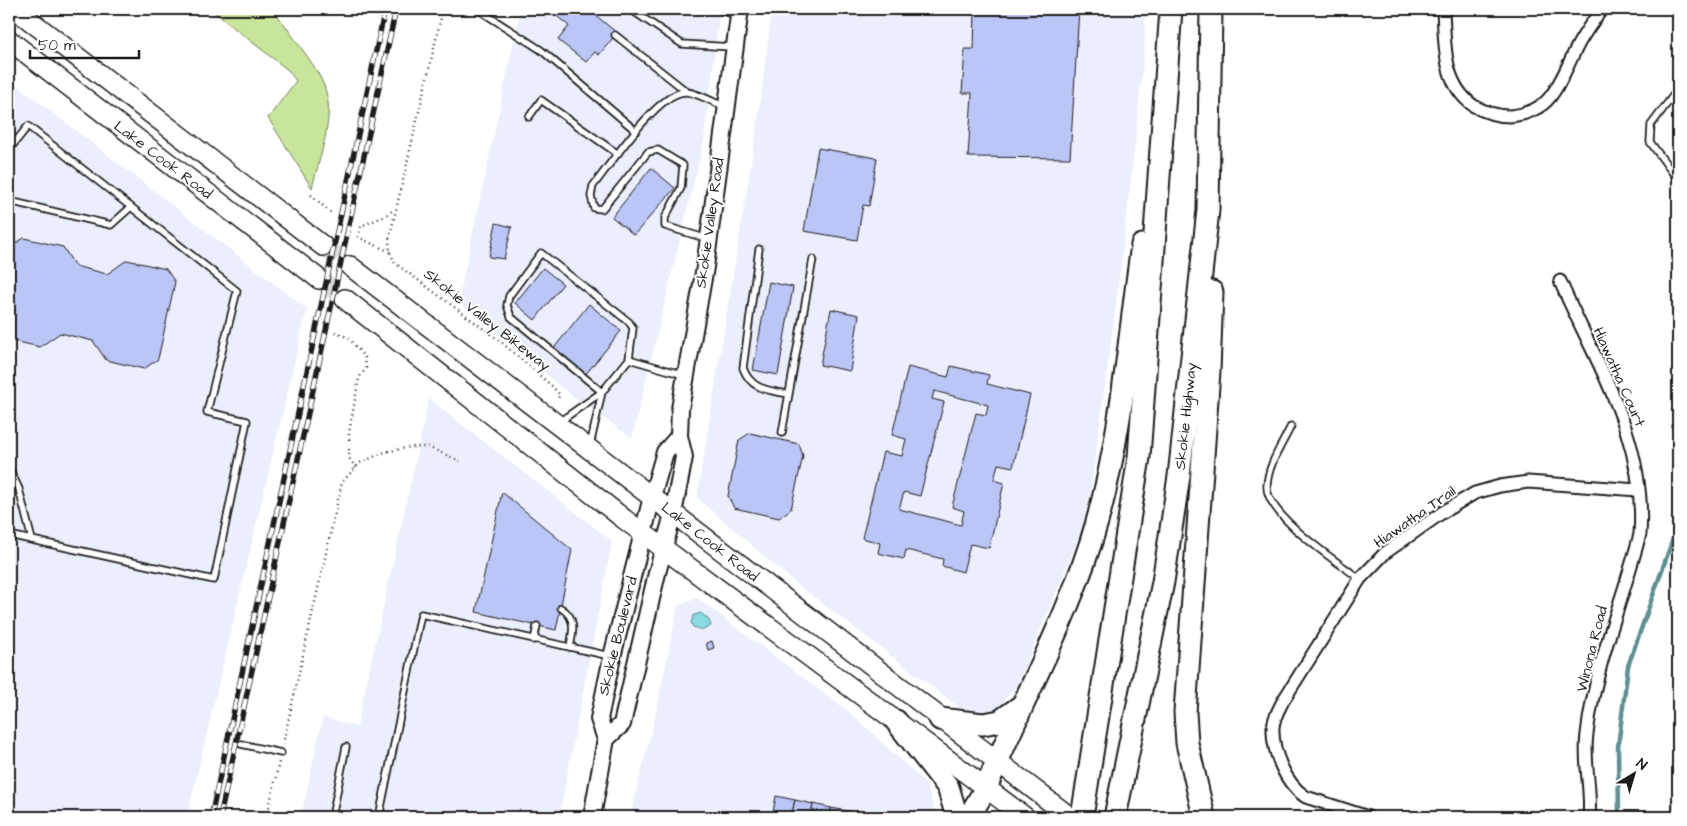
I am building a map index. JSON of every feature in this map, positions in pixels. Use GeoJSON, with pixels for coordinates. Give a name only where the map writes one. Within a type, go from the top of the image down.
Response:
{"type":"FeatureCollection","features":[{"type":"Feature","properties":{"kind":"highway"},"geometry":{"type":"LineString","coordinates":[[1082,817],[1139,458],[1171,9]]}},
{"type":"Feature","properties":{"kind":"highway","name":"Skokie Highway"},"geometry":{"type":"LineString","coordinates":[[1115,817],[1164,582],[1179,476],[1208,210],[1211,9]]}},
{"type":"Feature","properties":{"kind":"highway"},"geometry":{"type":"LineString","coordinates":[[974,817],[974,808],[986,788],[1073,588],[1097,522],[1108,471],[1170,36]]}},
{"type":"Feature","properties":{"kind":"highway"},"geometry":{"type":"LineString","coordinates":[[1204,817],[1187,743],[1185,712],[1209,371],[1212,286],[1208,210]]}},
{"type":"Feature","properties":{"kind":"highway"},"geometry":{"type":"LineString","coordinates":[[940,719],[983,724],[1000,721],[1021,706]]}},
{"type":"Feature","properties":{"kind":"highway"},"geometry":{"type":"LineString","coordinates":[[896,721],[948,788],[957,817]]}},
{"type":"Feature","properties":{"kind":"main road","name":"Lake Cook Road"},"geometry":{"type":"LineString","coordinates":[[15,9],[323,246]]}},
{"type":"Feature","properties":{"kind":"main road","name":"Skokie Valley Road"},"geometry":{"type":"LineString","coordinates":[[663,548],[673,514],[684,457],[679,436],[680,409],[708,240],[740,13]]}},
{"type":"Feature","properties":{"kind":"main road","name":"Lake Cook Road"},"geometry":{"type":"LineString","coordinates":[[9,40],[319,279]]}},
{"type":"Feature","properties":{"kind":"main road","name":"Lake Cook Road"},"geometry":{"type":"LineString","coordinates":[[350,266],[1070,817]]}},
{"type":"Feature","properties":{"kind":"main road"},"geometry":{"type":"LineString","coordinates":[[345,299],[643,533],[1025,817]]}},
{"type":"Feature","properties":{"kind":"main road"},"geometry":{"type":"LineString","coordinates":[[643,533],[665,452],[679,436]]}},
{"type":"Feature","properties":{"kind":"main road","name":"Skokie Boulevard"},"geometry":{"type":"LineString","coordinates":[[592,817],[606,739],[599,719],[612,657],[643,533]]}},
{"type":"Feature","properties":{"kind":"main road","name":"Skokie Boulevard"},"geometry":{"type":"LineString","coordinates":[[606,739],[622,724],[663,548]]}},
{"type":"Feature","properties":{"kind":"street"},"geometry":{"type":"LineString","coordinates":[[1443,9],[1446,57],[1450,74],[1466,100],[1485,113],[1500,116],[1519,115],[1532,110],[1549,99],[1577,46],[1602,9]]}},
{"type":"Feature","properties":{"kind":"street","name":"Hiawatha Court"},"geometry":{"type":"LineString","coordinates":[[1560,280],[1624,420],[1634,456],[1638,490]]}},
{"type":"Feature","properties":{"kind":"street","name":"Hiawatha Trail"},"geometry":{"type":"LineString","coordinates":[[1368,817],[1306,797],[1290,785],[1281,765],[1273,738],[1274,725],[1283,701],[1360,579],[1385,553],[1443,512],[1476,493],[1500,486],[1528,482],[1638,490]]}},
{"type":"Feature","properties":{"kind":"street","name":"Winona Road"},"geometry":{"type":"LineString","coordinates":[[1588,817],[1590,801],[1584,752],[1587,731],[1603,658],[1640,534],[1641,518],[1638,490]]}},
{"type":"Feature","properties":{"kind":"lane"},"geometry":{"type":"LineString","coordinates":[[481,9],[482,12],[540,50],[636,132]]}},
{"type":"Feature","properties":{"kind":"lane"},"geometry":{"type":"LineString","coordinates":[[630,9],[682,44],[735,48]]}},
{"type":"Feature","properties":{"kind":"lane"},"geometry":{"type":"LineString","coordinates":[[719,9],[740,13]]}},
{"type":"Feature","properties":{"kind":"lane"},"geometry":{"type":"LineString","coordinates":[[615,35],[686,91],[727,107]]}},
{"type":"Feature","properties":{"kind":"lane"},"geometry":{"type":"LineString","coordinates":[[1678,89],[1651,126],[1650,142],[1678,180]]}},
{"type":"Feature","properties":{"kind":"lane"},"geometry":{"type":"LineString","coordinates":[[686,91],[669,96],[653,110],[593,186],[591,196],[594,208],[602,209],[648,152],[658,150],[683,165],[681,188],[665,218],[665,226],[708,240]]}},
{"type":"Feature","properties":{"kind":"lane"},"geometry":{"type":"LineString","coordinates":[[529,116],[541,100],[618,154]]}},
{"type":"Feature","properties":{"kind":"lane"},"geometry":{"type":"LineString","coordinates":[[9,150],[28,126],[237,291],[208,412],[247,421],[214,580],[9,535]]}},
{"type":"Feature","properties":{"kind":"lane"},"geometry":{"type":"LineString","coordinates":[[9,201],[110,226],[131,206]]}},
{"type":"Feature","properties":{"kind":"lane"},"geometry":{"type":"LineString","coordinates":[[759,249],[743,368],[747,379],[760,388],[788,394]]}},
{"type":"Feature","properties":{"kind":"lane"},"geometry":{"type":"LineString","coordinates":[[556,425],[602,392],[629,359],[633,328],[629,322],[541,253],[509,296],[507,305],[511,317],[602,392]]}},
{"type":"Feature","properties":{"kind":"lane"},"geometry":{"type":"LineString","coordinates":[[782,433],[813,259]]}},
{"type":"Feature","properties":{"kind":"lane"},"geometry":{"type":"LineString","coordinates":[[629,359],[686,375]]}},
{"type":"Feature","properties":{"kind":"lane"},"geometry":{"type":"LineString","coordinates":[[590,450],[602,392]]}},
{"type":"Feature","properties":{"kind":"lane"},"geometry":{"type":"LineString","coordinates":[[1292,426],[1274,459],[1269,474],[1267,488],[1270,498],[1282,516],[1360,579]]}},
{"type":"Feature","properties":{"kind":"lane"},"geometry":{"type":"LineString","coordinates":[[9,468],[19,489],[32,540]]}},
{"type":"Feature","properties":{"kind":"lane"},"geometry":{"type":"LineString","coordinates":[[561,608],[568,613],[572,621],[570,647]]}},
{"type":"Feature","properties":{"kind":"lane"},"geometry":{"type":"LineString","coordinates":[[378,817],[421,614],[612,657]]}},
{"type":"Feature","properties":{"kind":"lane"},"geometry":{"type":"LineString","coordinates":[[534,640],[537,626]]}},
{"type":"Feature","properties":{"kind":"lane"},"geometry":{"type":"LineString","coordinates":[[241,744],[281,753]]}},
{"type":"Feature","properties":{"kind":"lane"},"geometry":{"type":"LineString","coordinates":[[332,817],[346,747]]}},
{"type":"Feature","properties":{"kind":"path"},"geometry":{"type":"LineString","coordinates":[[390,252],[389,240],[443,9]]}},
{"type":"Feature","properties":{"kind":"path"},"geometry":{"type":"LineString","coordinates":[[311,195],[331,214]]}},
{"type":"Feature","properties":{"kind":"path"},"geometry":{"type":"LineString","coordinates":[[390,252],[358,236],[361,226],[383,217],[396,208]]}},
{"type":"Feature","properties":{"kind":"path","name":"Skokie Valley Bikeway"},"geometry":{"type":"LineString","coordinates":[[390,252],[395,262],[500,341],[552,386],[560,395],[558,398]]}},
{"type":"Feature","properties":{"kind":"path"},"geometry":{"type":"LineString","coordinates":[[334,332],[348,338],[365,358],[366,368],[359,378],[349,433],[349,458],[356,468]]}},
{"type":"Feature","properties":{"kind":"path"},"geometry":{"type":"LineString","coordinates":[[267,817],[342,482],[360,463],[385,452],[412,447],[428,447],[460,461]]}},
{"type":"Feature","properties":{"kind":"shaded area"},"geometry":{"type":"Polygon","coordinates":[[[521,9],[720,9],[704,140],[632,438],[570,394],[458,302],[521,9]]]}},
{"type":"Feature","properties":{"kind":"shaded area"},"geometry":{"type":"Polygon","coordinates":[[[772,9],[1145,9],[1145,38],[1135,144],[1116,304],[1087,518],[1018,684],[993,714],[960,708],[793,581],[697,498],[757,127],[772,9]]]}},
{"type":"Feature","properties":{"kind":"shaded area"},"geometry":{"type":"Polygon","coordinates":[[[9,79],[307,309],[187,817],[9,817],[9,79]]]}},
{"type":"Feature","properties":{"kind":"shaded area"},"geometry":{"type":"Polygon","coordinates":[[[429,399],[612,541],[559,817],[301,817],[323,717],[357,727],[429,399]]]}},
{"type":"Feature","properties":{"kind":"shaded area"},"geometry":{"type":"Polygon","coordinates":[[[697,598],[854,716],[927,785],[936,817],[630,817],[655,717],[678,606],[697,598]]]}},
{"type":"Feature","properties":{"kind":"green space"},"geometry":{"type":"Polygon","coordinates":[[[210,9],[271,9],[286,26],[316,70],[327,96],[328,118],[312,188],[268,118],[296,81],[289,71],[210,9]]]}},
{"type":"Feature","properties":{"kind":"water"},"geometry":{"type":"Polygon","coordinates":[[[701,613],[709,620],[711,626],[703,630],[693,627],[691,622],[694,615],[701,613]]]}},
{"type":"Feature","properties":{"kind":"water"},"geometry":{"type":"Polygon","coordinates":[[[1678,718],[1678,817],[1674,817],[1675,733],[1678,718]]]}},
{"type":"Feature","properties":{"kind":"building"},"geometry":{"type":"Polygon","coordinates":[[[548,9],[588,9],[617,33],[599,55],[595,52],[586,62],[558,40],[569,26],[548,9]]]}},
{"type":"Feature","properties":{"kind":"building"},"geometry":{"type":"Polygon","coordinates":[[[975,9],[1079,9],[1070,158],[968,157],[972,93],[962,93],[965,49],[974,49],[975,9]]]}},
{"type":"Feature","properties":{"kind":"building"},"geometry":{"type":"Polygon","coordinates":[[[818,148],[877,158],[869,206],[863,205],[857,240],[804,231],[818,148]]]}},
{"type":"Feature","properties":{"kind":"building"},"geometry":{"type":"Polygon","coordinates":[[[651,168],[675,188],[634,235],[612,217],[651,168]]]}},
{"type":"Feature","properties":{"kind":"building"},"geometry":{"type":"Polygon","coordinates":[[[496,223],[512,227],[504,259],[489,257],[496,223]]]}},
{"type":"Feature","properties":{"kind":"building"},"geometry":{"type":"Polygon","coordinates":[[[24,238],[63,247],[75,266],[107,274],[127,260],[166,269],[175,282],[158,359],[144,369],[106,360],[93,341],[60,333],[40,347],[9,340],[9,251],[10,247],[24,238]]]}},
{"type":"Feature","properties":{"kind":"building"},"geometry":{"type":"Polygon","coordinates":[[[543,268],[563,284],[535,320],[515,303],[543,268]]]}},
{"type":"Feature","properties":{"kind":"building"},"geometry":{"type":"Polygon","coordinates":[[[769,282],[793,287],[778,375],[753,370],[769,282]]]}},
{"type":"Feature","properties":{"kind":"building"},"geometry":{"type":"Polygon","coordinates":[[[589,304],[621,331],[585,375],[554,348],[589,304]]]}},
{"type":"Feature","properties":{"kind":"building"},"geometry":{"type":"Polygon","coordinates":[[[831,309],[859,315],[850,371],[820,365],[831,309]]]}},
{"type":"Feature","properties":{"kind":"building"},"geometry":{"type":"Polygon","coordinates":[[[951,366],[989,375],[987,384],[1030,395],[1013,467],[998,464],[994,480],[1004,483],[989,548],[970,544],[963,572],[942,566],[943,559],[906,550],[904,559],[878,553],[880,543],[862,538],[883,452],[902,456],[906,439],[892,435],[908,367],[948,377],[951,366]],[[934,391],[932,399],[944,402],[920,496],[904,492],[899,509],[961,525],[964,511],[952,507],[976,413],[986,415],[988,405],[934,391]]]}},
{"type":"Feature","properties":{"kind":"building"},"geometry":{"type":"Polygon","coordinates":[[[750,433],[799,444],[803,456],[791,509],[779,518],[734,508],[728,496],[739,440],[750,433]]]}},
{"type":"Feature","properties":{"kind":"building"},"geometry":{"type":"Polygon","coordinates":[[[502,492],[572,550],[556,630],[476,612],[502,492]]]}},
{"type":"Feature","properties":{"kind":"building"},"geometry":{"type":"Polygon","coordinates":[[[712,641],[714,648],[708,650],[706,643],[712,641]]]}},
{"type":"Feature","properties":{"kind":"building"},"geometry":{"type":"Polygon","coordinates":[[[776,796],[795,800],[791,817],[772,817],[776,796]]]}},
{"type":"Feature","properties":{"kind":"building"},"geometry":{"type":"Polygon","coordinates":[[[795,800],[813,804],[811,817],[791,817],[795,800]]]}},
{"type":"Feature","properties":{"kind":"building"},"geometry":{"type":"Polygon","coordinates":[[[813,804],[831,808],[830,817],[811,817],[813,804]]]}},
{"type":"Feature","properties":{"kind":"building"},"geometry":{"type":"Polygon","coordinates":[[[831,808],[860,813],[859,817],[830,817],[831,808]]]}},
{"type":"Feature","properties":{"kind":"waterway"},"geometry":{"type":"LineString","coordinates":[[1619,817],[1618,747],[1628,666],[1674,536]]}},
{"type":"Feature","properties":{"kind":"tunnel"},"geometry":{"type":"LineString","coordinates":[[323,246],[350,266]]}},
{"type":"Feature","properties":{"kind":"tunnel"},"geometry":{"type":"LineString","coordinates":[[319,279],[345,299]]}},
{"type":"Feature","properties":{"kind":"railway"},"geometry":{"type":"LineString","coordinates":[[211,817],[385,9]]}},
{"type":"Feature","properties":{"kind":"railway"},"geometry":{"type":"LineString","coordinates":[[220,817],[396,9]]}}]}
